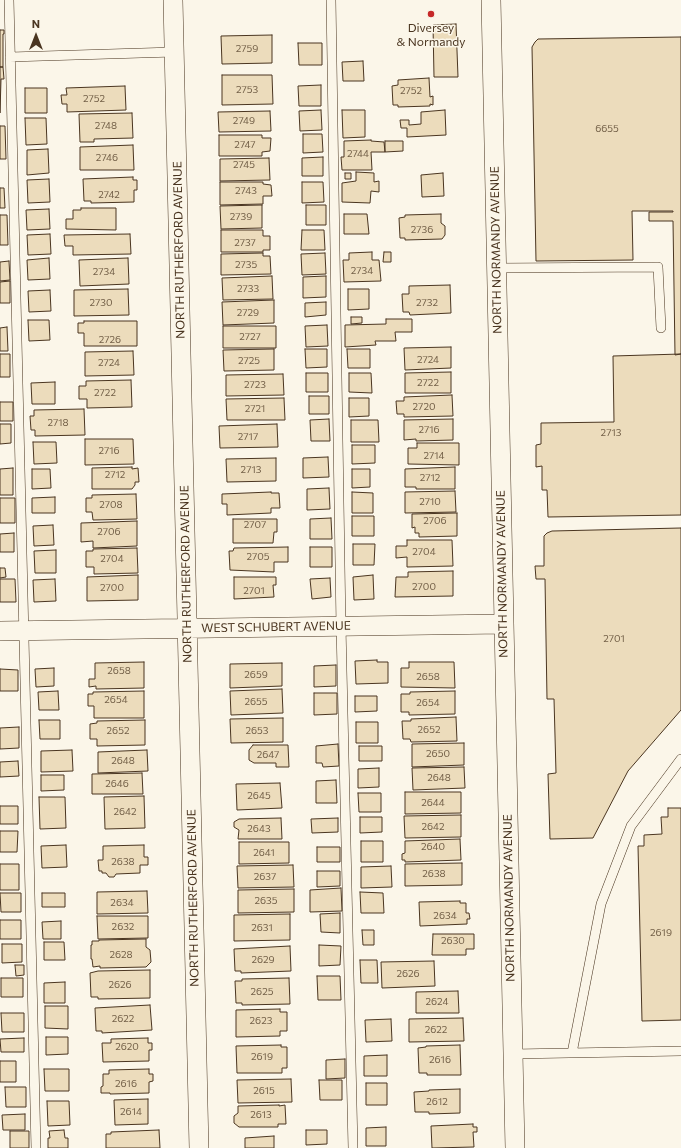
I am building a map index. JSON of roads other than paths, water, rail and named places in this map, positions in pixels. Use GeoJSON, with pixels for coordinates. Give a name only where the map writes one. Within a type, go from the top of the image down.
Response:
{"type":"FeatureCollection","features":[{"type":"Feature","properties":{"kind":"street","name":"NORTH RUTHERFORD AVENUE"},"geometry":{"type":"LineString","coordinates":[[173,0],[199,1148]]}},
{"type":"Feature","properties":{"kind":"street","name":"NORTH NORMANDY AVENUE"},"geometry":{"type":"LineString","coordinates":[[491,0],[515,1148]]}},
{"type":"Feature","properties":{"kind":"street","name":"WEST SCHUBERT AVENUE"},"geometry":{"type":"LineString","coordinates":[[0,631],[503,624]]}},
{"type":"Feature","properties":{"kind":"lane"},"geometry":{"type":"LineString","coordinates":[[9,0],[36,1148]]}},
{"type":"Feature","properties":{"kind":"lane"},"geometry":{"type":"LineString","coordinates":[[331,0],[341,626],[353,1148]]}},
{"type":"Feature","properties":{"kind":"lane"},"geometry":{"type":"LineString","coordinates":[[10,56],[174,52]]}},
{"type":"Feature","properties":{"kind":"lane"},"geometry":{"type":"LineString","coordinates":[[496,268],[658,267],[661,328]]}},
{"type":"Feature","properties":{"kind":"lane"},"geometry":{"type":"LineString","coordinates":[[572,1053],[604,897],[631,826],[681,758]]}},
{"type":"Feature","properties":{"kind":"lane"},"geometry":{"type":"LineString","coordinates":[[513,1054],[681,1051]]}},
{"type":"Feature","properties":{"kind":"place","name":"Diversey & Normandy"},"geometry":{"type":"Point","coordinates":[431,14]}}]}
